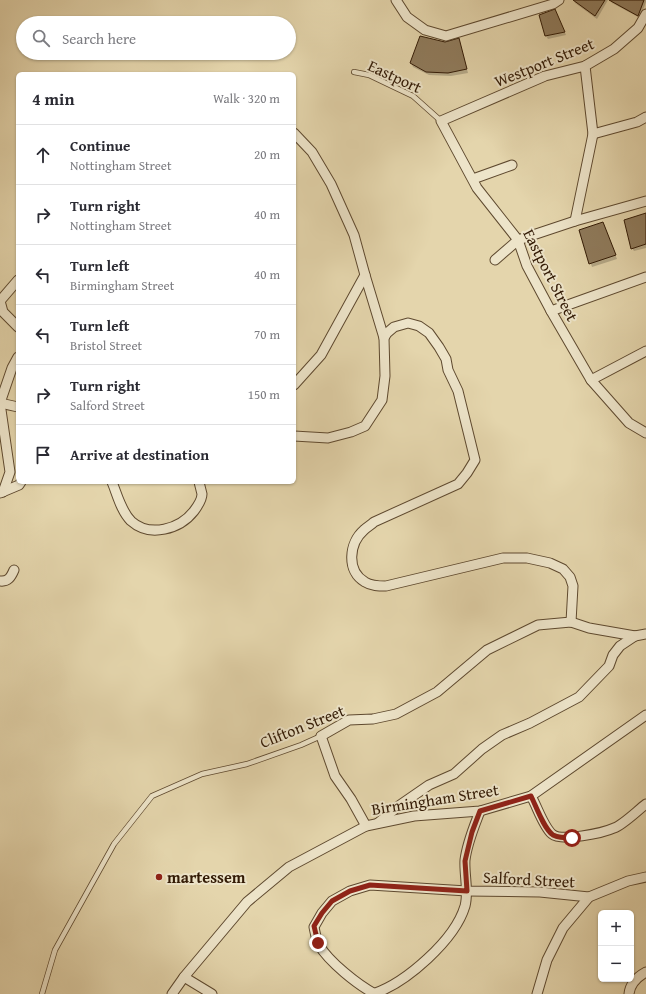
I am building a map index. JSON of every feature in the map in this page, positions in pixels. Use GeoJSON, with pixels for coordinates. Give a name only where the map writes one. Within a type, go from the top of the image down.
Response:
{"type":"FeatureCollection","features":[{"type":"Feature","properties":{"kind":"street"},"geometry":{"type":"LineString","coordinates":[[396,0],[407,17],[425,30],[446,36],[553,4],[560,0]]}},
{"type":"Feature","properties":{"kind":"street","name":"Westport Street"},"geometry":{"type":"LineString","coordinates":[[441,121],[545,76],[585,66],[614,49],[638,28],[646,14]]}},
{"type":"Feature","properties":{"kind":"street"},"geometry":{"type":"LineString","coordinates":[[575,221],[593,134],[585,66]]}},
{"type":"Feature","properties":{"kind":"street"},"geometry":{"type":"LineString","coordinates":[[593,134],[637,122],[646,117]]}},
{"type":"Feature","properties":{"kind":"street","name":"Eastport Street"},"geometry":{"type":"LineString","coordinates":[[441,121],[473,178],[477,188],[518,240],[527,266],[591,380],[629,423],[646,433]]}},
{"type":"Feature","properties":{"kind":"street"},"geometry":{"type":"LineString","coordinates":[[296,135],[312,152],[331,184],[354,235],[384,338],[386,376],[382,400],[365,426],[351,432],[328,438],[296,436]]}},
{"type":"Feature","properties":{"kind":"street"},"geometry":{"type":"LineString","coordinates":[[473,178],[512,166]]}},
{"type":"Feature","properties":{"kind":"street"},"geometry":{"type":"LineString","coordinates":[[495,260],[518,240],[575,221],[646,202]]}},
{"type":"Feature","properties":{"kind":"street"},"geometry":{"type":"LineString","coordinates":[[296,383],[321,355],[365,275]]}},
{"type":"Feature","properties":{"kind":"street"},"geometry":{"type":"LineString","coordinates":[[551,311],[646,277]]}},
{"type":"Feature","properties":{"kind":"street"},"geometry":{"type":"LineString","coordinates":[[16,282],[0,301],[2,312],[16,325]]}},
{"type":"Feature","properties":{"kind":"street"},"geometry":{"type":"LineString","coordinates":[[384,338],[394,327],[408,323],[420,326],[429,334],[439,347],[446,359],[448,370],[458,391],[475,460],[458,484],[374,522],[363,530],[355,543],[352,555],[352,565],[357,575],[365,582],[375,586],[386,586],[504,558],[527,558],[550,563],[563,570],[570,577],[573,586],[571,622]]}},
{"type":"Feature","properties":{"kind":"street"},"geometry":{"type":"LineString","coordinates":[[591,380],[646,351]]}},
{"type":"Feature","properties":{"kind":"street"},"geometry":{"type":"LineString","coordinates":[[1,493],[10,472],[0,403],[16,361]]}},
{"type":"Feature","properties":{"kind":"street"},"geometry":{"type":"LineString","coordinates":[[0,403],[16,407]]}},
{"type":"Feature","properties":{"kind":"street"},"geometry":{"type":"LineString","coordinates":[[1,493],[20,484]]}},
{"type":"Feature","properties":{"kind":"street"},"geometry":{"type":"LineString","coordinates":[[113,484],[124,512],[132,521],[144,528],[163,530],[175,526],[194,511],[202,495],[199,484]]}},
{"type":"Feature","properties":{"kind":"street"},"geometry":{"type":"LineString","coordinates":[[0,581],[10,579],[14,570]]}},
{"type":"Feature","properties":{"kind":"street","name":"Clifton Street"},"geometry":{"type":"LineString","coordinates":[[321,736],[349,720],[373,719],[396,714],[437,692],[487,650],[538,625],[571,622],[589,628],[635,636],[646,634]]}},
{"type":"Feature","properties":{"kind":"street"},"geometry":{"type":"LineString","coordinates":[[377,823],[400,805],[429,786],[454,774],[482,749],[502,735],[530,723],[580,697],[609,666],[613,655],[620,646],[635,636]]}},
{"type":"Feature","properties":{"kind":"street","name":"Birmingham Street"},"geometry":{"type":"LineString","coordinates":[[172,994],[247,902],[290,866],[366,826],[414,816],[480,811],[531,796],[646,715]]}},
{"type":"Feature","properties":{"kind":"street"},"geometry":{"type":"LineString","coordinates":[[321,736],[335,776],[351,799],[366,826]]}},
{"type":"Feature","properties":{"kind":"street"},"geometry":{"type":"LineString","coordinates":[[531,796],[548,828],[553,834],[559,837],[572,838],[615,828],[646,804]]}},
{"type":"Feature","properties":{"kind":"street"},"geometry":{"type":"LineString","coordinates":[[374,994],[409,974],[451,934],[465,905],[467,891],[465,861],[472,832],[480,811]]}},
{"type":"Feature","properties":{"kind":"street"},"geometry":{"type":"LineString","coordinates":[[537,994],[547,960],[564,928],[589,897],[628,882],[646,877]]}},
{"type":"Feature","properties":{"kind":"street","name":"Salford Street"},"geometry":{"type":"LineString","coordinates":[[374,994],[362,986],[328,957],[318,943],[314,926],[332,901],[350,891],[370,885],[467,891],[540,892],[589,897]]}},
{"type":"Feature","properties":{"kind":"street"},"geometry":{"type":"LineString","coordinates":[[629,994],[635,978],[646,972]]}},
{"type":"Feature","properties":{"kind":"street"},"geometry":{"type":"LineString","coordinates":[[184,978],[212,994]]}},
{"type":"Feature","properties":{"kind":"lane","name":"Eastport"},"geometry":{"type":"LineString","coordinates":[[354,72],[369,75],[413,96],[441,121]]}},
{"type":"Feature","properties":{"kind":"lane","name":"Clifton Street"},"geometry":{"type":"LineString","coordinates":[[42,994],[55,950],[114,844],[152,796],[202,774],[247,764],[302,745],[321,736]]}},
{"type":"Feature","properties":{"kind":"building"},"geometry":{"type":"Polygon","coordinates":[[[573,0],[605,0],[595,16],[573,0]]]}},
{"type":"Feature","properties":{"kind":"building"},"geometry":{"type":"Polygon","coordinates":[[[609,0],[644,0],[638,16],[609,0]]]}},
{"type":"Feature","properties":{"kind":"building"},"geometry":{"type":"Polygon","coordinates":[[[555,9],[565,32],[545,36],[539,15],[555,9]]]}},
{"type":"Feature","properties":{"kind":"building"},"geometry":{"type":"Polygon","coordinates":[[[420,36],[445,42],[459,38],[467,69],[448,73],[426,72],[410,63],[420,36]]]}},
{"type":"Feature","properties":{"kind":"building"},"geometry":{"type":"Polygon","coordinates":[[[646,213],[646,244],[631,249],[624,220],[646,213]]]}},
{"type":"Feature","properties":{"kind":"building"},"geometry":{"type":"Polygon","coordinates":[[[603,222],[616,255],[589,264],[579,230],[603,222]]]}},
{"type":"Feature","properties":{"kind":"place","name":"martessem"},"geometry":{"type":"Point","coordinates":[159,877]}},
{"type":"Feature","properties":{"kind":"route"},"geometry":{"type":"LineString","coordinates":[[318,943],[314,926],[322,913],[332,901],[350,891],[370,885],[467,891],[465,861],[472,832],[480,811],[531,796],[548,828],[553,834],[559,837],[572,838]]}}]}
